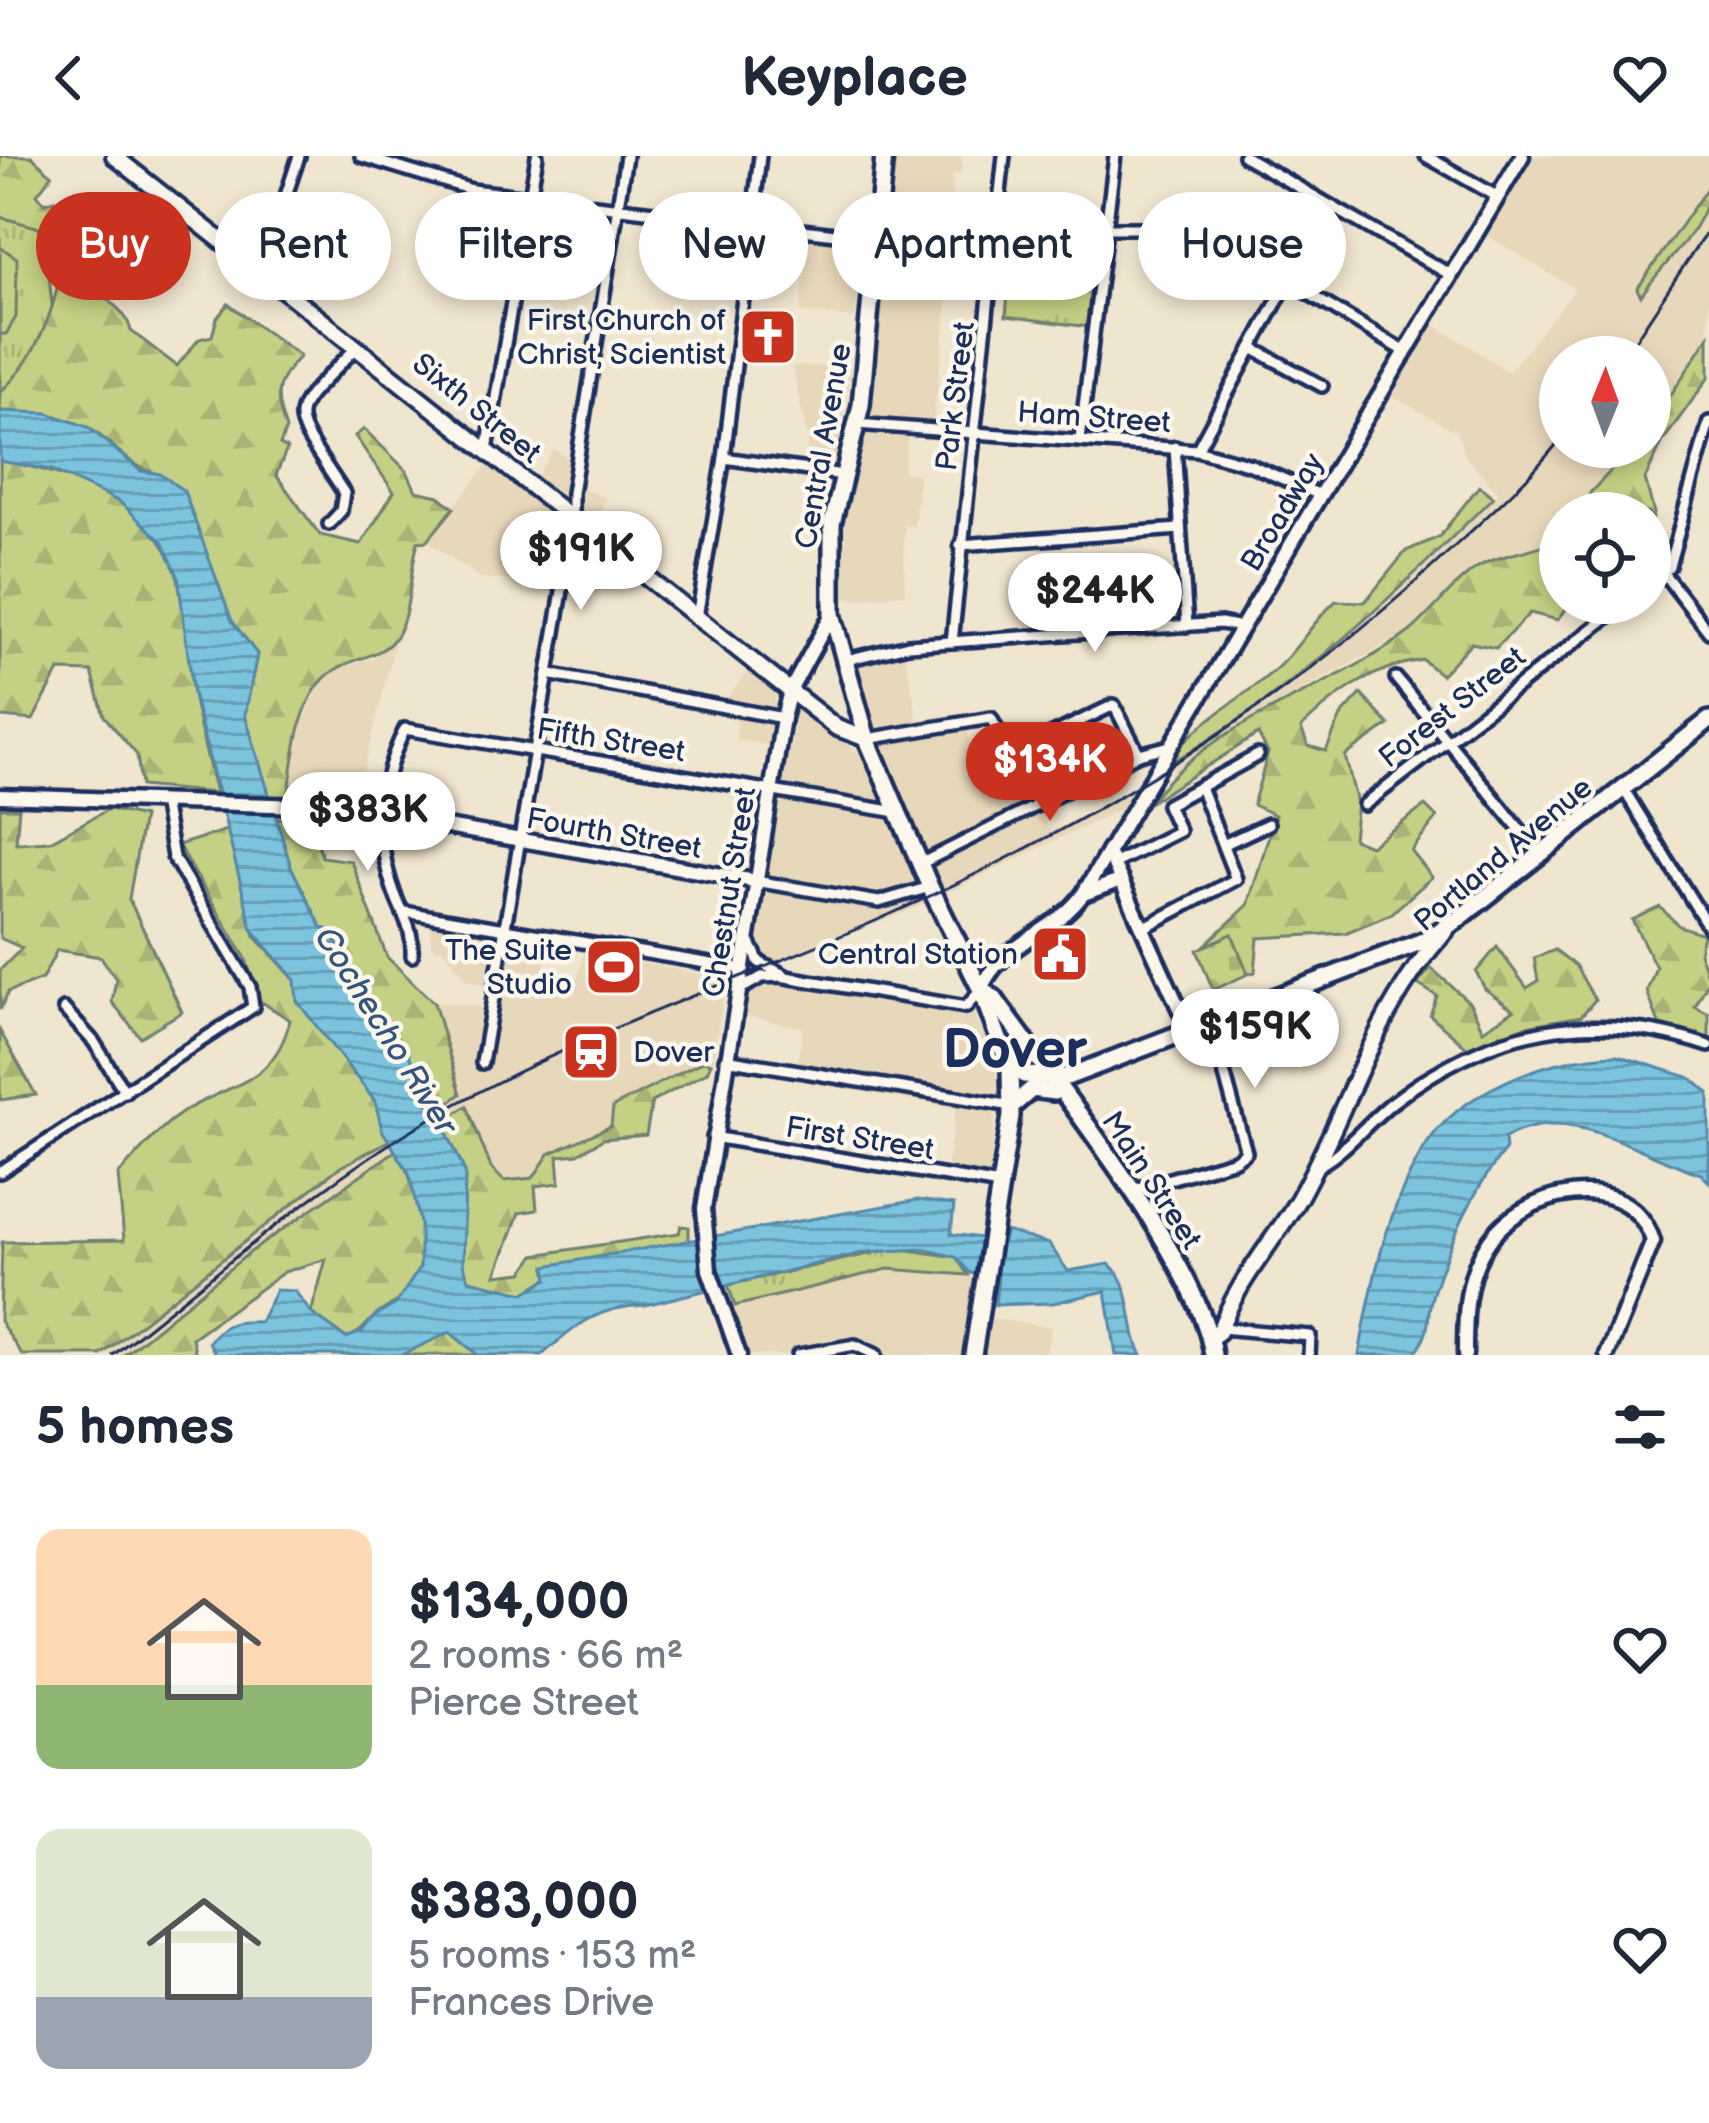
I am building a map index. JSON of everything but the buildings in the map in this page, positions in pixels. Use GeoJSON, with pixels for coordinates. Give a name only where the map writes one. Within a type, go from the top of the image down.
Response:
{"type":"FeatureCollection","features":[{"type":"Feature","properties":{"kind":"main road","name":"Sixth Street"},"geometry":{"type":"LineString","coordinates":[[113,156],[215,236]]}},
{"type":"Feature","properties":{"kind":"main road","name":"Central Avenue"},"geometry":{"type":"LineString","coordinates":[[881,192],[884,156]]}},
{"type":"Feature","properties":{"kind":"main road","name":"Sixth Street"},"geometry":{"type":"LineString","coordinates":[[297,300],[837,728],[867,739]]}},
{"type":"Feature","properties":{"kind":"main road","name":"Central Avenue"},"geometry":{"type":"LineString","coordinates":[[870,300],[856,424],[830,542],[832,614],[867,739],[929,887],[1013,1066],[1012,1106],[973,1355]]}},
{"type":"Feature","properties":{"kind":"main road","name":"Portland Avenue"},"geometry":{"type":"LineString","coordinates":[[1215,1341],[1224,1309],[1314,1168],[1370,1046],[1411,975],[1456,921],[1709,720]]}},
{"type":"Feature","properties":{"kind":"main road"},"geometry":{"type":"LineString","coordinates":[[1013,1066],[1052,1081],[1395,954],[1456,921]]}},
{"type":"Feature","properties":{"kind":"main road"},"geometry":{"type":"LineString","coordinates":[[1395,954],[1411,975]]}},
{"type":"Feature","properties":{"kind":"main road","name":"Main Street"},"geometry":{"type":"LineString","coordinates":[[981,990],[994,998],[1130,1191],[1215,1341]]}},
{"type":"Feature","properties":{"kind":"main road"},"geometry":{"type":"LineString","coordinates":[[1013,1066],[1034,1054]]}},
{"type":"Feature","properties":{"kind":"main road"},"geometry":{"type":"LineString","coordinates":[[1012,1106],[1032,1089],[1063,1096]]}},
{"type":"Feature","properties":{"kind":"main road"},"geometry":{"type":"LineString","coordinates":[[1199,1308],[1224,1309]]}},
{"type":"Feature","properties":{"kind":"street"},"geometry":{"type":"LineString","coordinates":[[287,192],[298,156]]}},
{"type":"Feature","properties":{"kind":"street"},"geometry":{"type":"LineString","coordinates":[[361,156],[449,185],[493,192]]}},
{"type":"Feature","properties":{"kind":"street"},"geometry":{"type":"LineString","coordinates":[[531,192],[537,156]]}},
{"type":"Feature","properties":{"kind":"street"},"geometry":{"type":"LineString","coordinates":[[482,1063],[548,674],[626,156]]}},
{"type":"Feature","properties":{"kind":"street"},"geometry":{"type":"LineString","coordinates":[[756,192],[760,156]]}},
{"type":"Feature","properties":{"kind":"street","name":"Park Street"},"geometry":{"type":"LineString","coordinates":[[952,642],[1004,156]]}},
{"type":"Feature","properties":{"kind":"street"},"geometry":{"type":"LineString","coordinates":[[1112,192],[1115,156]]}},
{"type":"Feature","properties":{"kind":"street"},"geometry":{"type":"LineString","coordinates":[[1244,156],[1451,275]]}},
{"type":"Feature","properties":{"kind":"street"},"geometry":{"type":"LineString","coordinates":[[1426,156],[1498,197]]}},
{"type":"Feature","properties":{"kind":"street","name":"Broadway"},"geometry":{"type":"LineString","coordinates":[[981,990],[993,965],[1060,919],[1110,858],[1170,746],[1522,156]]}},
{"type":"Feature","properties":{"kind":"street"},"geometry":{"type":"LineString","coordinates":[[615,209],[639,211]]}},
{"type":"Feature","properties":{"kind":"street"},"geometry":{"type":"LineString","coordinates":[[487,450],[513,300]]}},
{"type":"Feature","properties":{"kind":"street"},"geometry":{"type":"LineString","coordinates":[[697,617],[724,458],[743,300]]}},
{"type":"Feature","properties":{"kind":"street"},"geometry":{"type":"LineString","coordinates":[[1080,440],[1100,300]]}},
{"type":"Feature","properties":{"kind":"street"},"geometry":{"type":"LineString","coordinates":[[1197,449],[1278,300]]}},
{"type":"Feature","properties":{"kind":"street"},"geometry":{"type":"LineString","coordinates":[[1320,300],[1406,352]]}},
{"type":"Feature","properties":{"kind":"street"},"geometry":{"type":"LineString","coordinates":[[329,524],[341,512],[344,493],[302,426],[299,410],[307,394],[358,347]]}},
{"type":"Feature","properties":{"kind":"street"},"geometry":{"type":"LineString","coordinates":[[1252,348],[1322,386]]}},
{"type":"Feature","properties":{"kind":"street"},"geometry":{"type":"LineString","coordinates":[[1671,550],[1709,422]]}},
{"type":"Feature","properties":{"kind":"street","name":"Ham Street"},"geometry":{"type":"LineString","coordinates":[[856,424],[1197,449],[1320,495]]}},
{"type":"Feature","properties":{"kind":"street"},"geometry":{"type":"LineString","coordinates":[[1175,447],[1186,626]]}},
{"type":"Feature","properties":{"kind":"street"},"geometry":{"type":"LineString","coordinates":[[724,458],[843,475]]}},
{"type":"Feature","properties":{"kind":"street"},"geometry":{"type":"LineString","coordinates":[[960,545],[1180,529]]}},
{"type":"Feature","properties":{"kind":"street"},"geometry":{"type":"LineString","coordinates":[[1671,583],[1709,632]]}},
{"type":"Feature","properties":{"kind":"street","name":"Chestnut Street"},"geometry":{"type":"LineString","coordinates":[[740,1355],[720,1305],[703,1233],[713,1137],[755,881],[765,789],[790,691],[832,614]]}},
{"type":"Feature","properties":{"kind":"street","name":"Forest Street"},"geometry":{"type":"LineString","coordinates":[[1364,805],[1600,624]]}},
{"type":"Feature","properties":{"kind":"street"},"geometry":{"type":"LineString","coordinates":[[842,661],[898,647],[952,642],[1186,626],[1241,627]]}},
{"type":"Feature","properties":{"kind":"street"},"geometry":{"type":"LineString","coordinates":[[812,652],[837,641]]}},
{"type":"Feature","properties":{"kind":"street"},"geometry":{"type":"LineString","coordinates":[[548,674],[783,718]]}},
{"type":"Feature","properties":{"kind":"street"},"geometry":{"type":"LineString","coordinates":[[1396,678],[1540,854]]}},
{"type":"Feature","properties":{"kind":"street"},"geometry":{"type":"LineString","coordinates":[[1011,754],[1114,705],[1139,754]]}},
{"type":"Feature","properties":{"kind":"street"},"geometry":{"type":"LineString","coordinates":[[867,739],[987,717],[1038,805]]}},
{"type":"Feature","properties":{"kind":"street","name":"Fifth Street"},"geometry":{"type":"LineString","coordinates":[[380,815],[389,767],[405,728],[897,812]]}},
{"type":"Feature","properties":{"kind":"street"},"geometry":{"type":"LineString","coordinates":[[920,864],[1139,754],[1170,746]]}},
{"type":"Feature","properties":{"kind":"street"},"geometry":{"type":"LineString","coordinates":[[1188,1028],[1110,858],[1179,831],[1167,805],[1258,755]]}},
{"type":"Feature","properties":{"kind":"street"},"geometry":{"type":"LineString","coordinates":[[1142,928],[1234,882],[1237,870],[1200,788]]}},
{"type":"Feature","properties":{"kind":"street"},"geometry":{"type":"LineString","coordinates":[[1624,788],[1709,928]]}},
{"type":"Feature","properties":{"kind":"street","name":"Fourth Street"},"geometry":{"type":"LineString","coordinates":[[0,796],[278,805],[380,815],[890,902],[929,887]]}},
{"type":"Feature","properties":{"kind":"street"},"geometry":{"type":"LineString","coordinates":[[0,1172],[253,1007],[250,987],[173,857],[163,801]]}},
{"type":"Feature","properties":{"kind":"street"},"geometry":{"type":"LineString","coordinates":[[380,815],[382,850],[413,935],[412,956]]}},
{"type":"Feature","properties":{"kind":"street"},"geometry":{"type":"LineString","coordinates":[[1225,844],[1268,824]]}},
{"type":"Feature","properties":{"kind":"street"},"geometry":{"type":"LineString","coordinates":[[1083,894],[1120,880]]}},
{"type":"Feature","properties":{"kind":"street"},"geometry":{"type":"LineString","coordinates":[[405,913],[741,969]]}},
{"type":"Feature","properties":{"kind":"street"},"geometry":{"type":"LineString","coordinates":[[747,931],[759,962],[789,977]]}},
{"type":"Feature","properties":{"kind":"street"},"geometry":{"type":"LineString","coordinates":[[737,992],[762,977],[789,977],[966,1006],[981,990]]}},
{"type":"Feature","properties":{"kind":"street"},"geometry":{"type":"LineString","coordinates":[[64,1009],[94,1042],[125,1092]]}},
{"type":"Feature","properties":{"kind":"street"},"geometry":{"type":"LineString","coordinates":[[1130,1191],[1244,1154],[1247,1143],[1210,1021]]}},
{"type":"Feature","properties":{"kind":"street"},"geometry":{"type":"LineString","coordinates":[[1314,1168],[1415,1086],[1511,1039],[1575,1026],[1625,1024],[1709,1046]]}},
{"type":"Feature","properties":{"kind":"street"},"geometry":{"type":"LineString","coordinates":[[725,1059],[1012,1106]]}},
{"type":"Feature","properties":{"kind":"street","name":"First Street"},"geometry":{"type":"LineString","coordinates":[[713,1137],[1000,1185]]}},
{"type":"Feature","properties":{"kind":"street"},"geometry":{"type":"LineString","coordinates":[[1465,1355],[1467,1295],[1485,1246],[1525,1209],[1569,1192],[1617,1201],[1652,1235],[1652,1247],[1607,1355]]}},
{"type":"Feature","properties":{"kind":"street"},"geometry":{"type":"LineString","coordinates":[[1215,1341],[1310,1336],[1309,1355]]}},
{"type":"Feature","properties":{"kind":"street"},"geometry":{"type":"LineString","coordinates":[[798,1355],[855,1345],[876,1355]]}},
{"type":"Feature","properties":{"kind":"shaded area"},"geometry":{"type":"Polygon","coordinates":[[[893,156],[962,156],[961,174],[953,175],[952,192],[890,192],[893,156]]]}},
{"type":"Feature","properties":{"kind":"shaded area"},"geometry":{"type":"Polygon","coordinates":[[[1529,156],[1709,156],[1709,185],[1641,295],[1709,202],[1709,336],[1671,395],[1671,336],[1539,336],[1539,468],[1613,468],[1591,492],[1539,492],[1539,549],[1487,561],[1407,633],[1299,692],[1168,777],[1179,759],[1361,622],[1499,492],[1466,458],[1456,432],[1393,396],[1434,324],[1509,372],[1575,289],[1484,234],[1529,156]]]}},
{"type":"Feature","properties":{"kind":"shaded area"},"geometry":{"type":"Polygon","coordinates":[[[821,237],[832,239],[832,300],[857,300],[855,318],[800,312],[802,300],[808,300],[809,244],[821,237]]]}},
{"type":"Feature","properties":{"kind":"shaded area"},"geometry":{"type":"Polygon","coordinates":[[[881,300],[947,300],[933,423],[908,439],[903,473],[919,475],[914,526],[904,525],[905,594],[842,600],[839,534],[876,365],[881,300]]]}},
{"type":"Feature","properties":{"kind":"shaded area"},"geometry":{"type":"Polygon","coordinates":[[[792,366],[851,367],[833,478],[803,475],[808,440],[792,366]]]}},
{"type":"Feature","properties":{"kind":"shaded area"},"geometry":{"type":"Polygon","coordinates":[[[554,449],[581,466],[579,487],[606,498],[593,527],[535,480],[554,449]]]}},
{"type":"Feature","properties":{"kind":"shaded area"},"geometry":{"type":"Polygon","coordinates":[[[488,464],[557,520],[553,583],[480,578],[427,541],[488,464]]]}},
{"type":"Feature","properties":{"kind":"shaded area"},"geometry":{"type":"Polygon","coordinates":[[[396,639],[355,806],[288,799],[297,737],[320,684],[336,669],[373,658],[396,639]]]}},
{"type":"Feature","properties":{"kind":"shaded area"},"geometry":{"type":"Polygon","coordinates":[[[902,640],[918,720],[962,714],[974,752],[1000,744],[1050,832],[1133,788],[1121,809],[915,908],[725,984],[713,1063],[703,1062],[613,1108],[611,1126],[549,1154],[533,1177],[503,1181],[491,1168],[467,1106],[442,1122],[435,1113],[461,1094],[434,1003],[482,1007],[487,992],[483,984],[467,980],[445,951],[431,946],[431,923],[546,944],[544,980],[574,988],[585,952],[715,977],[763,958],[757,941],[796,705],[863,756],[922,894],[941,886],[870,717],[851,652],[902,640]]]}},
{"type":"Feature","properties":{"kind":"shaded area"},"geometry":{"type":"Polygon","coordinates":[[[750,669],[776,690],[769,745],[736,740],[737,719],[728,697],[750,669]]]}},
{"type":"Feature","properties":{"kind":"shaded area"},"geometry":{"type":"Polygon","coordinates":[[[766,982],[973,1013],[998,1065],[991,1178],[946,1171],[956,1108],[796,1080],[802,1028],[741,1015],[747,993],[766,982]]]}},
{"type":"Feature","properties":{"kind":"shaded area"},"geometry":{"type":"Polygon","coordinates":[[[390,1140],[398,1149],[249,1253],[124,1355],[101,1355],[337,1169],[390,1140]]]}},
{"type":"Feature","properties":{"kind":"shaded area"},"geometry":{"type":"Polygon","coordinates":[[[888,1269],[940,1270],[993,1280],[988,1318],[1051,1327],[1046,1355],[746,1355],[728,1309],[888,1269]]]}},
{"type":"Feature","properties":{"kind":"green space"},"geometry":{"type":"Polygon","coordinates":[[[0,156],[31,156],[52,175],[36,192],[36,227],[0,217],[0,156]]]}},
{"type":"Feature","properties":{"kind":"green space"},"geometry":{"type":"Polygon","coordinates":[[[1709,185],[1693,230],[1641,296],[1637,289],[1709,185]]]}},
{"type":"Feature","properties":{"kind":"green space"},"geometry":{"type":"Polygon","coordinates":[[[0,203],[36,219],[36,300],[52,300],[57,350],[0,403],[0,203]]]}},
{"type":"Feature","properties":{"kind":"green space"},"geometry":{"type":"Polygon","coordinates":[[[0,247],[17,258],[16,317],[6,334],[0,334],[0,247]]]}},
{"type":"Feature","properties":{"kind":"green space"},"geometry":{"type":"Polygon","coordinates":[[[54,300],[109,300],[131,331],[177,366],[199,339],[212,336],[228,304],[300,356],[279,390],[286,429],[280,445],[287,449],[276,475],[320,535],[361,544],[394,492],[355,436],[364,429],[407,471],[416,491],[439,496],[454,508],[427,541],[418,542],[406,612],[392,641],[335,670],[312,694],[295,747],[288,799],[270,798],[245,715],[257,654],[232,621],[160,474],[142,468],[95,432],[73,422],[0,411],[0,392],[27,360],[54,300]]]}},
{"type":"Feature","properties":{"kind":"green space"},"geometry":{"type":"Polygon","coordinates":[[[1007,300],[1093,300],[1089,327],[1006,316],[1007,300]]]}},
{"type":"Feature","properties":{"kind":"green space"},"geometry":{"type":"Polygon","coordinates":[[[1709,336],[1709,377],[1671,430],[1671,395],[1709,336]]]}},
{"type":"Feature","properties":{"kind":"green space"},"geometry":{"type":"Polygon","coordinates":[[[0,461],[54,473],[106,494],[149,527],[165,549],[181,589],[193,694],[216,793],[141,786],[137,755],[104,716],[92,672],[59,671],[33,720],[0,717],[0,461]]]}},
{"type":"Feature","properties":{"kind":"green space"},"geometry":{"type":"Polygon","coordinates":[[[1613,468],[1650,468],[1645,479],[1648,492],[1591,492],[1613,468]]]}},
{"type":"Feature","properties":{"kind":"green space"},"geometry":{"type":"Polygon","coordinates":[[[1479,486],[1493,497],[1379,607],[1254,709],[1165,766],[1204,724],[1279,666],[1336,601],[1365,602],[1406,551],[1439,537],[1479,486]]]}},
{"type":"Feature","properties":{"kind":"green space"},"geometry":{"type":"Polygon","coordinates":[[[1539,547],[1539,615],[1530,613],[1496,648],[1471,643],[1441,675],[1423,660],[1372,675],[1301,728],[1308,746],[1326,751],[1341,716],[1361,694],[1389,725],[1345,756],[1357,803],[1353,839],[1370,846],[1425,806],[1437,818],[1411,851],[1432,877],[1391,914],[1345,933],[1258,938],[1255,972],[1248,974],[1232,934],[1203,947],[1248,905],[1275,815],[1253,805],[1268,753],[1258,734],[1149,803],[1204,749],[1376,654],[1408,633],[1479,566],[1539,547]]]}},
{"type":"Feature","properties":{"kind":"green space"},"geometry":{"type":"Polygon","coordinates":[[[0,808],[19,808],[16,843],[50,841],[109,809],[143,817],[129,899],[182,1012],[140,1037],[112,1002],[116,979],[101,957],[57,950],[42,979],[8,992],[0,1010],[0,970],[22,948],[0,938],[0,808]]]}},
{"type":"Feature","properties":{"kind":"green space"},"geometry":{"type":"Polygon","coordinates":[[[276,818],[311,819],[322,857],[351,861],[387,957],[434,1003],[461,1094],[435,1113],[412,1071],[407,1047],[349,985],[333,931],[322,928],[291,867],[276,818]]]}},
{"type":"Feature","properties":{"kind":"green space"},"geometry":{"type":"Polygon","coordinates":[[[227,830],[255,936],[295,980],[298,1001],[375,1101],[390,1140],[337,1169],[101,1355],[22,1355],[0,1321],[2,1242],[124,1240],[118,1175],[172,1120],[258,1073],[282,1043],[290,1020],[260,1001],[245,957],[178,845],[227,830]]]}},
{"type":"Feature","properties":{"kind":"green space"},"geometry":{"type":"Polygon","coordinates":[[[1660,907],[1679,926],[1703,934],[1699,953],[1709,980],[1695,1007],[1709,1014],[1709,1040],[1659,1024],[1647,991],[1656,967],[1632,920],[1660,907]]]}},
{"type":"Feature","properties":{"kind":"green space"},"geometry":{"type":"Polygon","coordinates":[[[1232,934],[1248,974],[1213,990],[1197,950],[1232,934]]]}},
{"type":"Feature","properties":{"kind":"green space"},"geometry":{"type":"Polygon","coordinates":[[[1497,947],[1527,988],[1538,981],[1534,958],[1555,950],[1575,965],[1595,1000],[1581,1016],[1526,1026],[1470,1050],[1430,1015],[1437,996],[1417,984],[1431,968],[1470,1003],[1483,1030],[1514,1010],[1485,989],[1476,972],[1497,947]]]}},
{"type":"Feature","properties":{"kind":"green space"},"geometry":{"type":"Polygon","coordinates":[[[0,1031],[36,1095],[0,1100],[0,1031]]]}},
{"type":"Feature","properties":{"kind":"green space"},"geometry":{"type":"Polygon","coordinates":[[[703,1061],[711,1063],[707,1072],[652,1102],[646,1135],[603,1139],[578,1154],[558,1156],[560,1183],[535,1186],[537,1210],[519,1213],[496,1275],[523,1272],[535,1255],[679,1233],[681,1226],[689,1227],[689,1243],[546,1267],[548,1278],[524,1293],[469,1280],[463,1264],[465,1172],[442,1122],[467,1106],[491,1168],[504,1181],[533,1178],[549,1154],[611,1126],[613,1107],[703,1061]]]}},
{"type":"Feature","properties":{"kind":"green space"},"geometry":{"type":"Polygon","coordinates":[[[398,1149],[420,1218],[419,1272],[408,1292],[359,1331],[346,1338],[311,1313],[326,1259],[284,1272],[192,1338],[196,1355],[124,1355],[249,1253],[398,1149]]]}},
{"type":"Feature","properties":{"kind":"green space"},"geometry":{"type":"Polygon","coordinates":[[[896,1248],[956,1257],[968,1275],[888,1269],[735,1306],[728,1285],[896,1248]]]}},
{"type":"Feature","properties":{"kind":"green space"},"geometry":{"type":"Polygon","coordinates":[[[450,1332],[478,1355],[401,1355],[450,1332]]]}},
{"type":"Feature","properties":{"kind":"water","name":"Cochecho River"},"geometry":{"type":"Polygon","coordinates":[[[0,411],[48,413],[88,427],[141,471],[160,474],[184,491],[232,621],[257,654],[245,715],[291,867],[322,928],[333,931],[349,985],[407,1047],[422,1096],[442,1122],[465,1172],[463,1264],[469,1280],[524,1293],[548,1279],[546,1266],[918,1200],[954,1205],[951,1234],[1003,1241],[1006,1231],[1049,1244],[1068,1271],[1109,1264],[1127,1295],[1142,1355],[1116,1355],[1106,1291],[1053,1303],[995,1305],[998,1277],[970,1273],[956,1257],[925,1249],[866,1252],[614,1309],[578,1326],[542,1355],[478,1355],[450,1332],[401,1355],[216,1355],[209,1342],[214,1335],[231,1324],[260,1322],[276,1290],[295,1291],[311,1313],[346,1338],[362,1332],[374,1317],[396,1304],[420,1267],[420,1223],[409,1173],[382,1130],[375,1101],[297,1001],[295,980],[252,929],[193,693],[178,576],[163,543],[120,502],[52,470],[0,461],[0,411]]]}},
{"type":"Feature","properties":{"kind":"water"},"geometry":{"type":"Polygon","coordinates":[[[1617,1055],[1691,1078],[1709,1093],[1709,1182],[1701,1174],[1578,1128],[1529,1128],[1505,1138],[1506,1149],[1454,1237],[1430,1302],[1425,1337],[1414,1355],[1359,1355],[1390,1223],[1410,1173],[1439,1129],[1459,1110],[1508,1080],[1564,1062],[1617,1055]]]}},
{"type":"Feature","properties":{"kind":"railway"},"geometry":{"type":"LineString","coordinates":[[1638,336],[1709,228]]}},
{"type":"Feature","properties":{"kind":"railway"},"geometry":{"type":"LineString","coordinates":[[113,1355],[332,1183],[473,1095],[572,1047],[951,886],[1175,763],[1314,666],[1380,613],[1539,464]]}},
{"type":"Feature","properties":{"kind":"place","name":"First Church of Christ, Scientist"},"geometry":{"type":"Point","coordinates":[768,337]}},
{"type":"Feature","properties":{"kind":"place","name":"Central Station"},"geometry":{"type":"Point","coordinates":[1060,954]}},
{"type":"Feature","properties":{"kind":"place","name":"The Suite Studio"},"geometry":{"type":"Point","coordinates":[614,967]}},
{"type":"Feature","properties":{"kind":"place","name":"Dover"},"geometry":{"type":"Point","coordinates":[591,1052]}},
{"type":"Feature","properties":{"kind":"district","name":"Dover"},"geometry":{"type":"Point","coordinates":[1015,1048]}}]}
